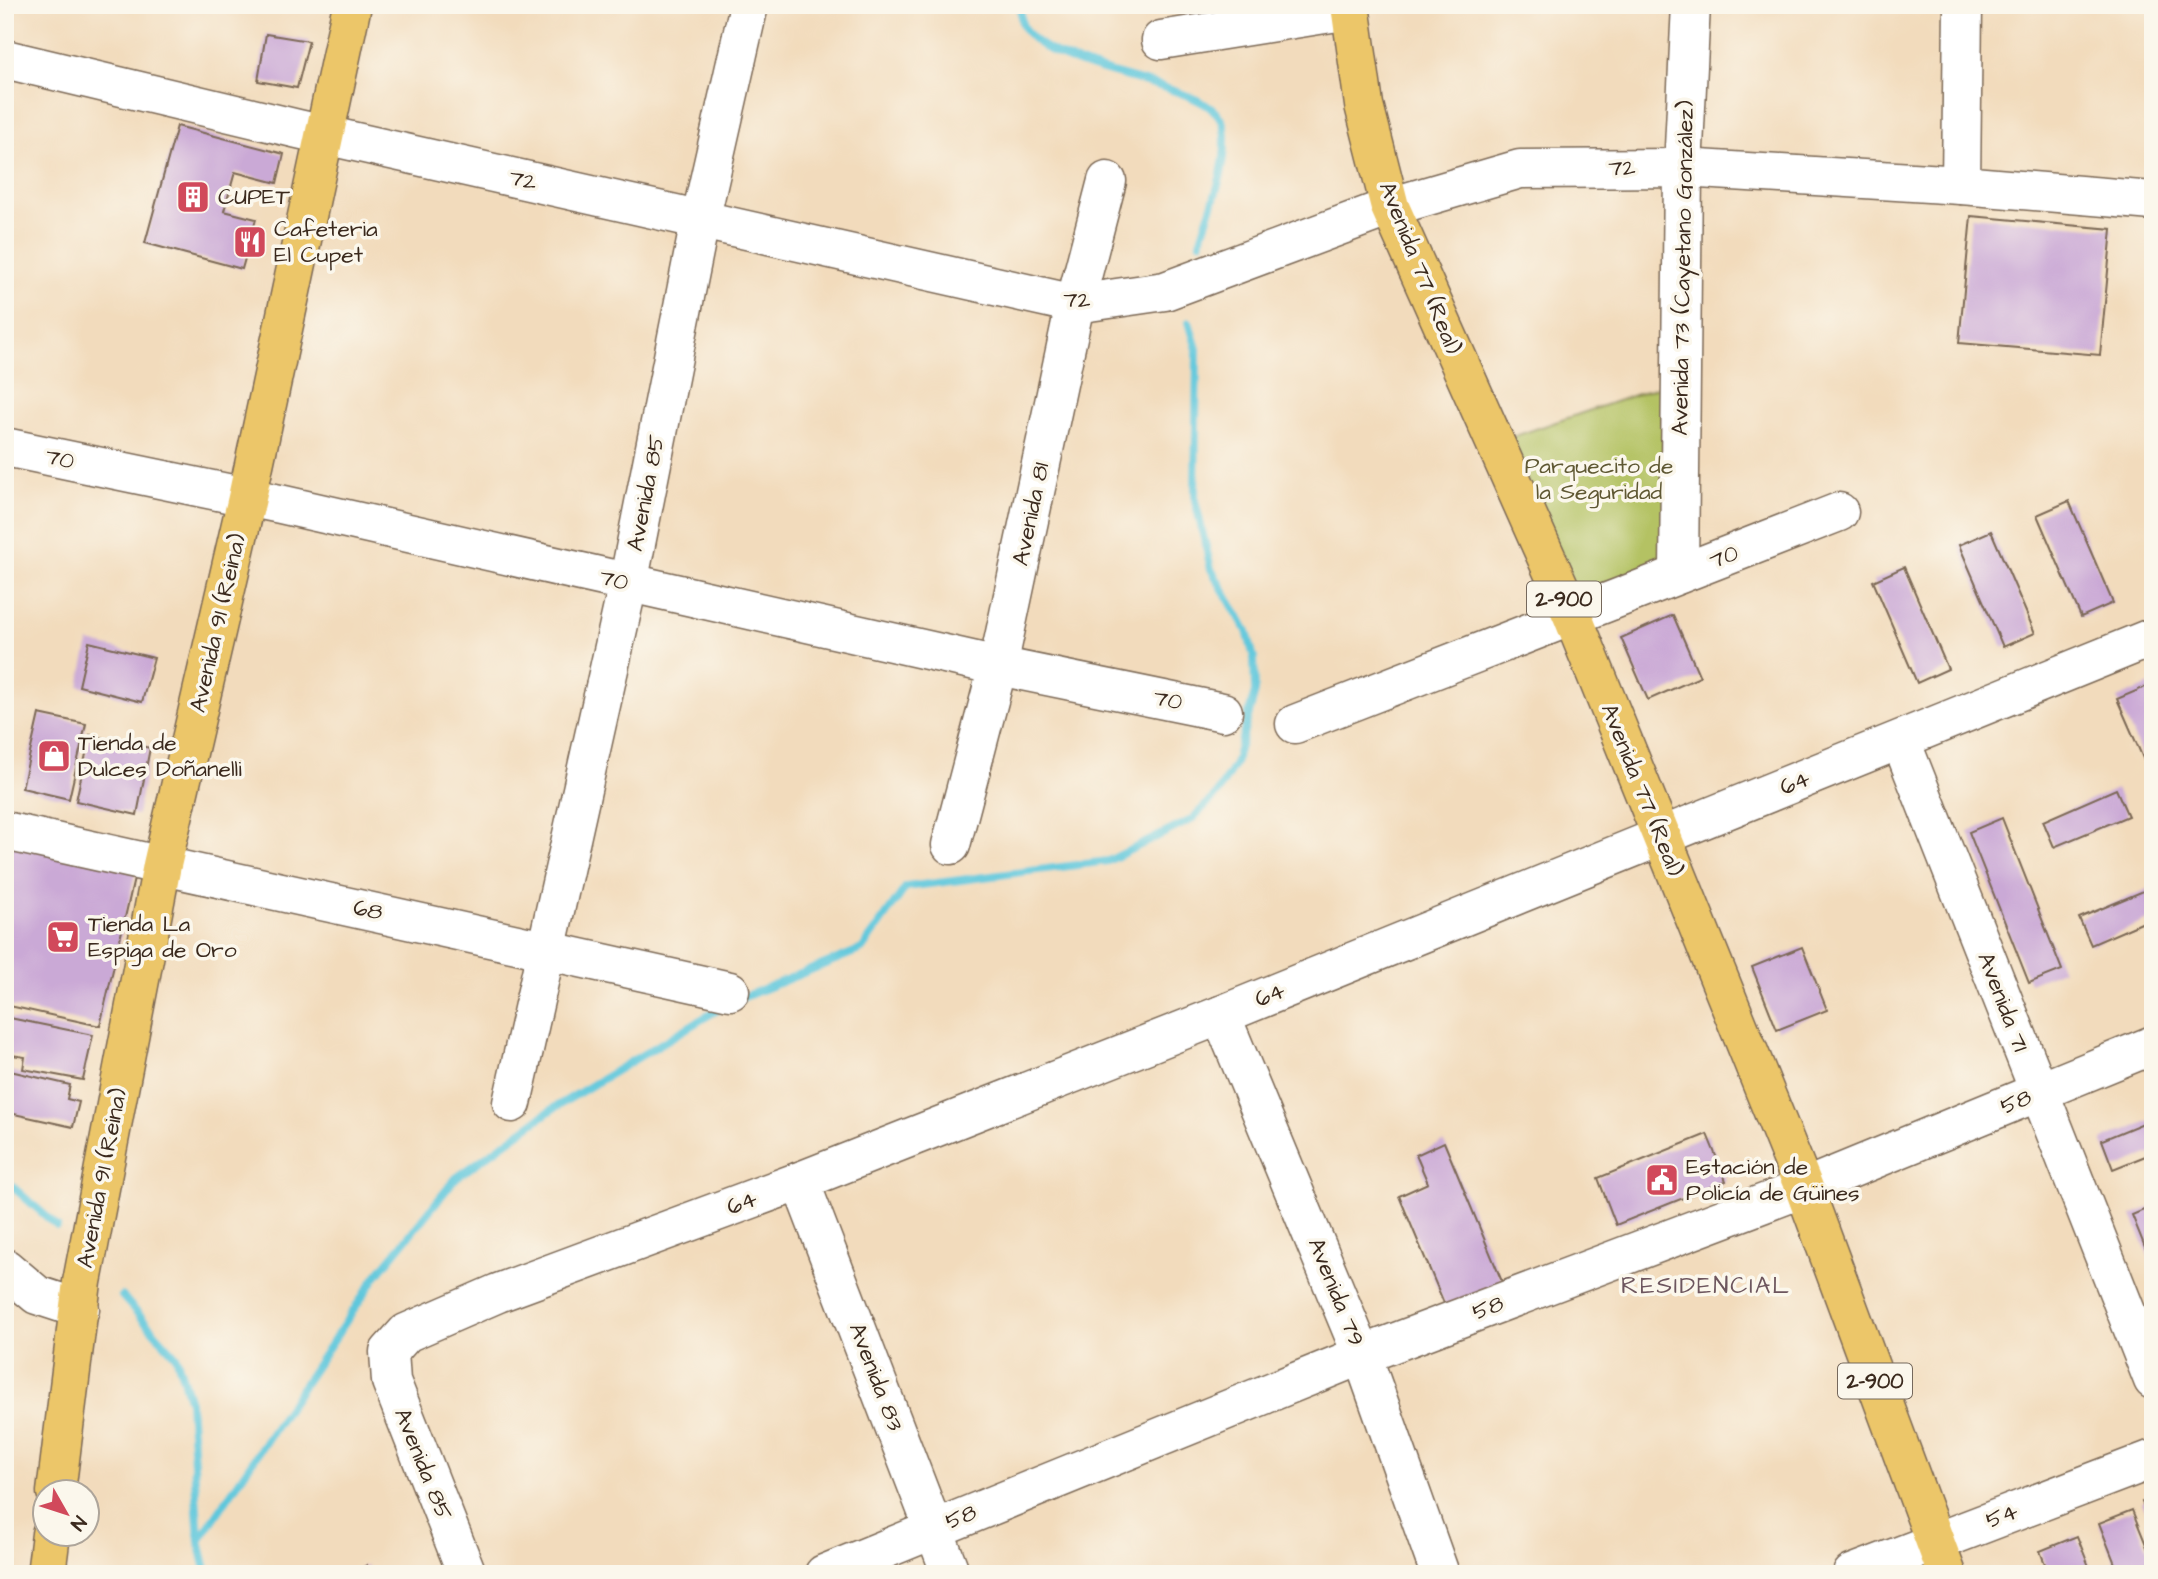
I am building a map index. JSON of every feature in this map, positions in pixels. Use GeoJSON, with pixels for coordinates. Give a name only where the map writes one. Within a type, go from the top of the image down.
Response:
{"type":"FeatureCollection","features":[{"type":"Feature","properties":{"kind":"main road","name":"Avenida 91 (Reina)"},"geometry":{"type":"LineString","coordinates":[[58,1478],[90,1234],[162,865],[247,498],[352,5]]}},
{"type":"Feature","properties":{"kind":"main road","name":"Avenida 77 (Real)"},"geometry":{"type":"LineString","coordinates":[[1350,8],[1364,106],[1390,207],[1572,615],[1804,1188],[1941,1558]]}},
{"type":"Feature","properties":{"kind":"main road"},"geometry":{"type":"LineString","coordinates":[[46,1574],[49,1548]]}},
{"type":"Feature","properties":{"kind":"street","name":"Avenida 85"},"geometry":{"type":"LineString","coordinates":[[512,1103],[544,949],[628,584],[700,221],[750,5]]}},
{"type":"Feature","properties":{"kind":"street","name":"Avenida 73 (Cayetano González)"},"geometry":{"type":"LineString","coordinates":[[1679,573],[1683,167],[1691,5]]}},
{"type":"Feature","properties":{"kind":"street"},"geometry":{"type":"LineString","coordinates":[[1961,185],[1963,5]]}},
{"type":"Feature","properties":{"kind":"street"},"geometry":{"type":"LineString","coordinates":[[1161,40],[1350,8]]}},
{"type":"Feature","properties":{"kind":"street","name":"72"},"geometry":{"type":"LineString","coordinates":[[5,59],[700,221],[1076,304],[1165,291],[1390,207],[1520,169],[1683,167],[1961,185],[2153,201]]}},
{"type":"Feature","properties":{"kind":"street","name":"Avenida 81"},"geometry":{"type":"LineString","coordinates":[[951,845],[998,666],[1076,304],[1107,181]]}},
{"type":"Feature","properties":{"kind":"street","name":"70"},"geometry":{"type":"LineString","coordinates":[[5,447],[247,498],[998,666],[1223,712]]}},
{"type":"Feature","properties":{"kind":"street","name":"70"},"geometry":{"type":"LineString","coordinates":[[1295,724],[1839,512]]}},
{"type":"Feature","properties":{"kind":"street","name":"64"},"geometry":{"type":"LineString","coordinates":[[389,1352],[406,1333],[498,1293],[800,1181],[1222,1015],[2153,637]]}},
{"type":"Feature","properties":{"kind":"street","name":"Avenida 71"},"geometry":{"type":"LineString","coordinates":[[1901,741],[2153,1380]]}},
{"type":"Feature","properties":{"kind":"street","name":"68"},"geometry":{"type":"LineString","coordinates":[[5,831],[730,991]]}},
{"type":"Feature","properties":{"kind":"street","name":"Avenida 79"},"geometry":{"type":"LineString","coordinates":[[1222,1015],[1362,1355],[1440,1574]]}},
{"type":"Feature","properties":{"kind":"street","name":"58"},"geometry":{"type":"LineString","coordinates":[[824,1574],[1362,1355],[1804,1188],[2153,1045]]}},
{"type":"Feature","properties":{"kind":"street","name":"Avenida 83"},"geometry":{"type":"LineString","coordinates":[[800,1181],[951,1574]]}},
{"type":"Feature","properties":{"kind":"street"},"geometry":{"type":"LineString","coordinates":[[5,1268],[37,1295],[81,1295]]}},
{"type":"Feature","properties":{"kind":"street","name":"Avenida 85"},"geometry":{"type":"LineString","coordinates":[[389,1352],[391,1381],[467,1574]]}},
{"type":"Feature","properties":{"kind":"street","name":"54"},"geometry":{"type":"LineString","coordinates":[[1852,1574],[1941,1558],[2153,1459]]}},
{"type":"Feature","properties":{"kind":"green space","name":"Parquecito de la Seguridad"},"geometry":{"type":"Polygon","coordinates":[[[1661,386],[1669,564],[1574,592],[1509,438],[1661,386]]]}},
{"type":"Feature","properties":{"kind":"building"},"geometry":{"type":"Polygon","coordinates":[[[266,34],[309,41],[297,88],[258,81],[266,34]]]}},
{"type":"Feature","properties":{"kind":"building","name":"CUPET"},"geometry":{"type":"Polygon","coordinates":[[[177,126],[284,154],[277,183],[235,172],[224,211],[256,219],[242,269],[145,243],[177,126]]]}},
{"type":"Feature","properties":{"kind":"building"},"geometry":{"type":"Polygon","coordinates":[[[1971,216],[2112,229],[2100,355],[1959,343],[1971,216]]]}},
{"type":"Feature","properties":{"kind":"building"},"geometry":{"type":"Polygon","coordinates":[[[2069,501],[2113,603],[2081,617],[2037,515],[2069,501]]]}},
{"type":"Feature","properties":{"kind":"building"},"geometry":{"type":"Polygon","coordinates":[[[1991,531],[2035,633],[2003,647],[1959,545],[1991,531]]]}},
{"type":"Feature","properties":{"kind":"building"},"geometry":{"type":"Polygon","coordinates":[[[1904,567],[1948,669],[1917,683],[1873,581],[1904,567]]]}},
{"type":"Feature","properties":{"kind":"building"},"geometry":{"type":"Polygon","coordinates":[[[1673,615],[1700,677],[1648,700],[1621,638],[1673,615]]]}},
{"type":"Feature","properties":{"kind":"building"},"geometry":{"type":"Polygon","coordinates":[[[89,642],[154,658],[142,702],[79,686],[89,642]]]}},
{"type":"Feature","properties":{"kind":"building"},"geometry":{"type":"Polygon","coordinates":[[[2150,685],[2153,693],[2153,781],[2117,699],[2150,685]]]}},
{"type":"Feature","properties":{"kind":"building","name":"Tienda de Dulces Doñanelli"},"geometry":{"type":"Polygon","coordinates":[[[39,714],[86,724],[69,799],[22,788],[39,714]]]}},
{"type":"Feature","properties":{"kind":"building"},"geometry":{"type":"Polygon","coordinates":[[[90,735],[150,748],[137,815],[76,801],[90,735]]]}},
{"type":"Feature","properties":{"kind":"building"},"geometry":{"type":"Polygon","coordinates":[[[2116,789],[2128,816],[2054,847],[2043,821],[2116,789]]]}},
{"type":"Feature","properties":{"kind":"building"},"geometry":{"type":"Polygon","coordinates":[[[2002,818],[2062,970],[2029,983],[1969,832],[2002,818]]]}},
{"type":"Feature","properties":{"kind":"building","name":"Tienda La Espiga de Oro"},"geometry":{"type":"Polygon","coordinates":[[[9,840],[136,870],[100,1026],[5,1005],[5,855],[9,840]]]}},
{"type":"Feature","properties":{"kind":"building"},"geometry":{"type":"Polygon","coordinates":[[[2153,887],[2153,918],[2091,945],[2079,918],[2153,887]]]}},
{"type":"Feature","properties":{"kind":"building"},"geometry":{"type":"Polygon","coordinates":[[[1802,947],[1827,1010],[1777,1030],[1752,967],[1802,947]]]}},
{"type":"Feature","properties":{"kind":"building"},"geometry":{"type":"Polygon","coordinates":[[[5,1017],[93,1035],[83,1080],[23,1069],[25,1057],[5,1054],[5,1017]]]}},
{"type":"Feature","properties":{"kind":"building"},"geometry":{"type":"Polygon","coordinates":[[[6,1070],[70,1085],[67,1099],[79,1102],[73,1127],[5,1112],[6,1070]]]}},
{"type":"Feature","properties":{"kind":"building"},"geometry":{"type":"Polygon","coordinates":[[[2153,1119],[2153,1153],[2113,1169],[2102,1140],[2153,1119]]]}},
{"type":"Feature","properties":{"kind":"building","name":"Estación de Policía de Güines"},"geometry":{"type":"Polygon","coordinates":[[[1707,1134],[1726,1181],[1616,1225],[1598,1178],[1707,1134]]]}},
{"type":"Feature","properties":{"kind":"building"},"geometry":{"type":"Polygon","coordinates":[[[1444,1142],[1503,1284],[1446,1308],[1399,1196],[1428,1183],[1416,1155],[1444,1142]]]}},
{"type":"Feature","properties":{"kind":"building"},"geometry":{"type":"Polygon","coordinates":[[[2153,1206],[2153,1267],[2132,1215],[2153,1206]]]}},
{"type":"Feature","properties":{"kind":"building"},"geometry":{"type":"Polygon","coordinates":[[[2153,1498],[2153,1529],[2142,1502],[2153,1498]]]}},
{"type":"Feature","properties":{"kind":"building"},"geometry":{"type":"Polygon","coordinates":[[[2132,1510],[2153,1562],[2153,1574],[2119,1574],[2099,1523],[2132,1510]]]}},
{"type":"Feature","properties":{"kind":"building"},"geometry":{"type":"Polygon","coordinates":[[[2077,1536],[2092,1574],[2049,1574],[2040,1551],[2077,1536]]]}},
{"type":"Feature","properties":{"kind":"building"},"geometry":{"type":"Polygon","coordinates":[[[367,1565],[370,1574],[351,1574],[367,1565]]]}},
{"type":"Feature","properties":{"kind":"waterway"},"geometry":{"type":"LineString","coordinates":[[1021,5],[1023,26],[1039,44],[1096,68],[1193,98],[1214,111],[1224,127],[1224,156],[1218,186],[1200,242]]}},
{"type":"Feature","properties":{"kind":"waterway"},"geometry":{"type":"LineString","coordinates":[[739,999],[862,949],[906,887],[1108,861],[1191,820],[1217,794],[1235,764],[1255,692],[1254,658],[1247,631],[1211,569],[1195,500],[1197,349],[1189,322]]}},
{"type":"Feature","properties":{"kind":"waterway"},"geometry":{"type":"LineString","coordinates":[[199,1541],[377,1275],[456,1178],[554,1108],[727,1004]]}},
{"type":"Feature","properties":{"kind":"waterway"},"geometry":{"type":"LineString","coordinates":[[5,1180],[57,1226]]}},
{"type":"Feature","properties":{"kind":"waterway"},"geometry":{"type":"LineString","coordinates":[[122,1296],[176,1356],[190,1402],[199,1541],[207,1574]]}},
{"type":"Feature","properties":{"kind":"place","name":"CUPET"},"geometry":{"type":"Point","coordinates":[193,197]}},
{"type":"Feature","properties":{"kind":"place","name":"Cafeteria El Cupet"},"geometry":{"type":"Point","coordinates":[250,242]}},
{"type":"Feature","properties":{"kind":"place","name":"Tienda de Dulces Doñanelli"},"geometry":{"type":"Point","coordinates":[54,756]}},
{"type":"Feature","properties":{"kind":"place","name":"Tienda La Espiga de Oro"},"geometry":{"type":"Point","coordinates":[63,937]}},
{"type":"Feature","properties":{"kind":"place","name":"Estación de Policía de Güines"},"geometry":{"type":"Point","coordinates":[1662,1180]}},
{"type":"Feature","properties":{"kind":"district","name":"RESIDENCIAL"},"geometry":{"type":"Point","coordinates":[1706,1286]}}]}
